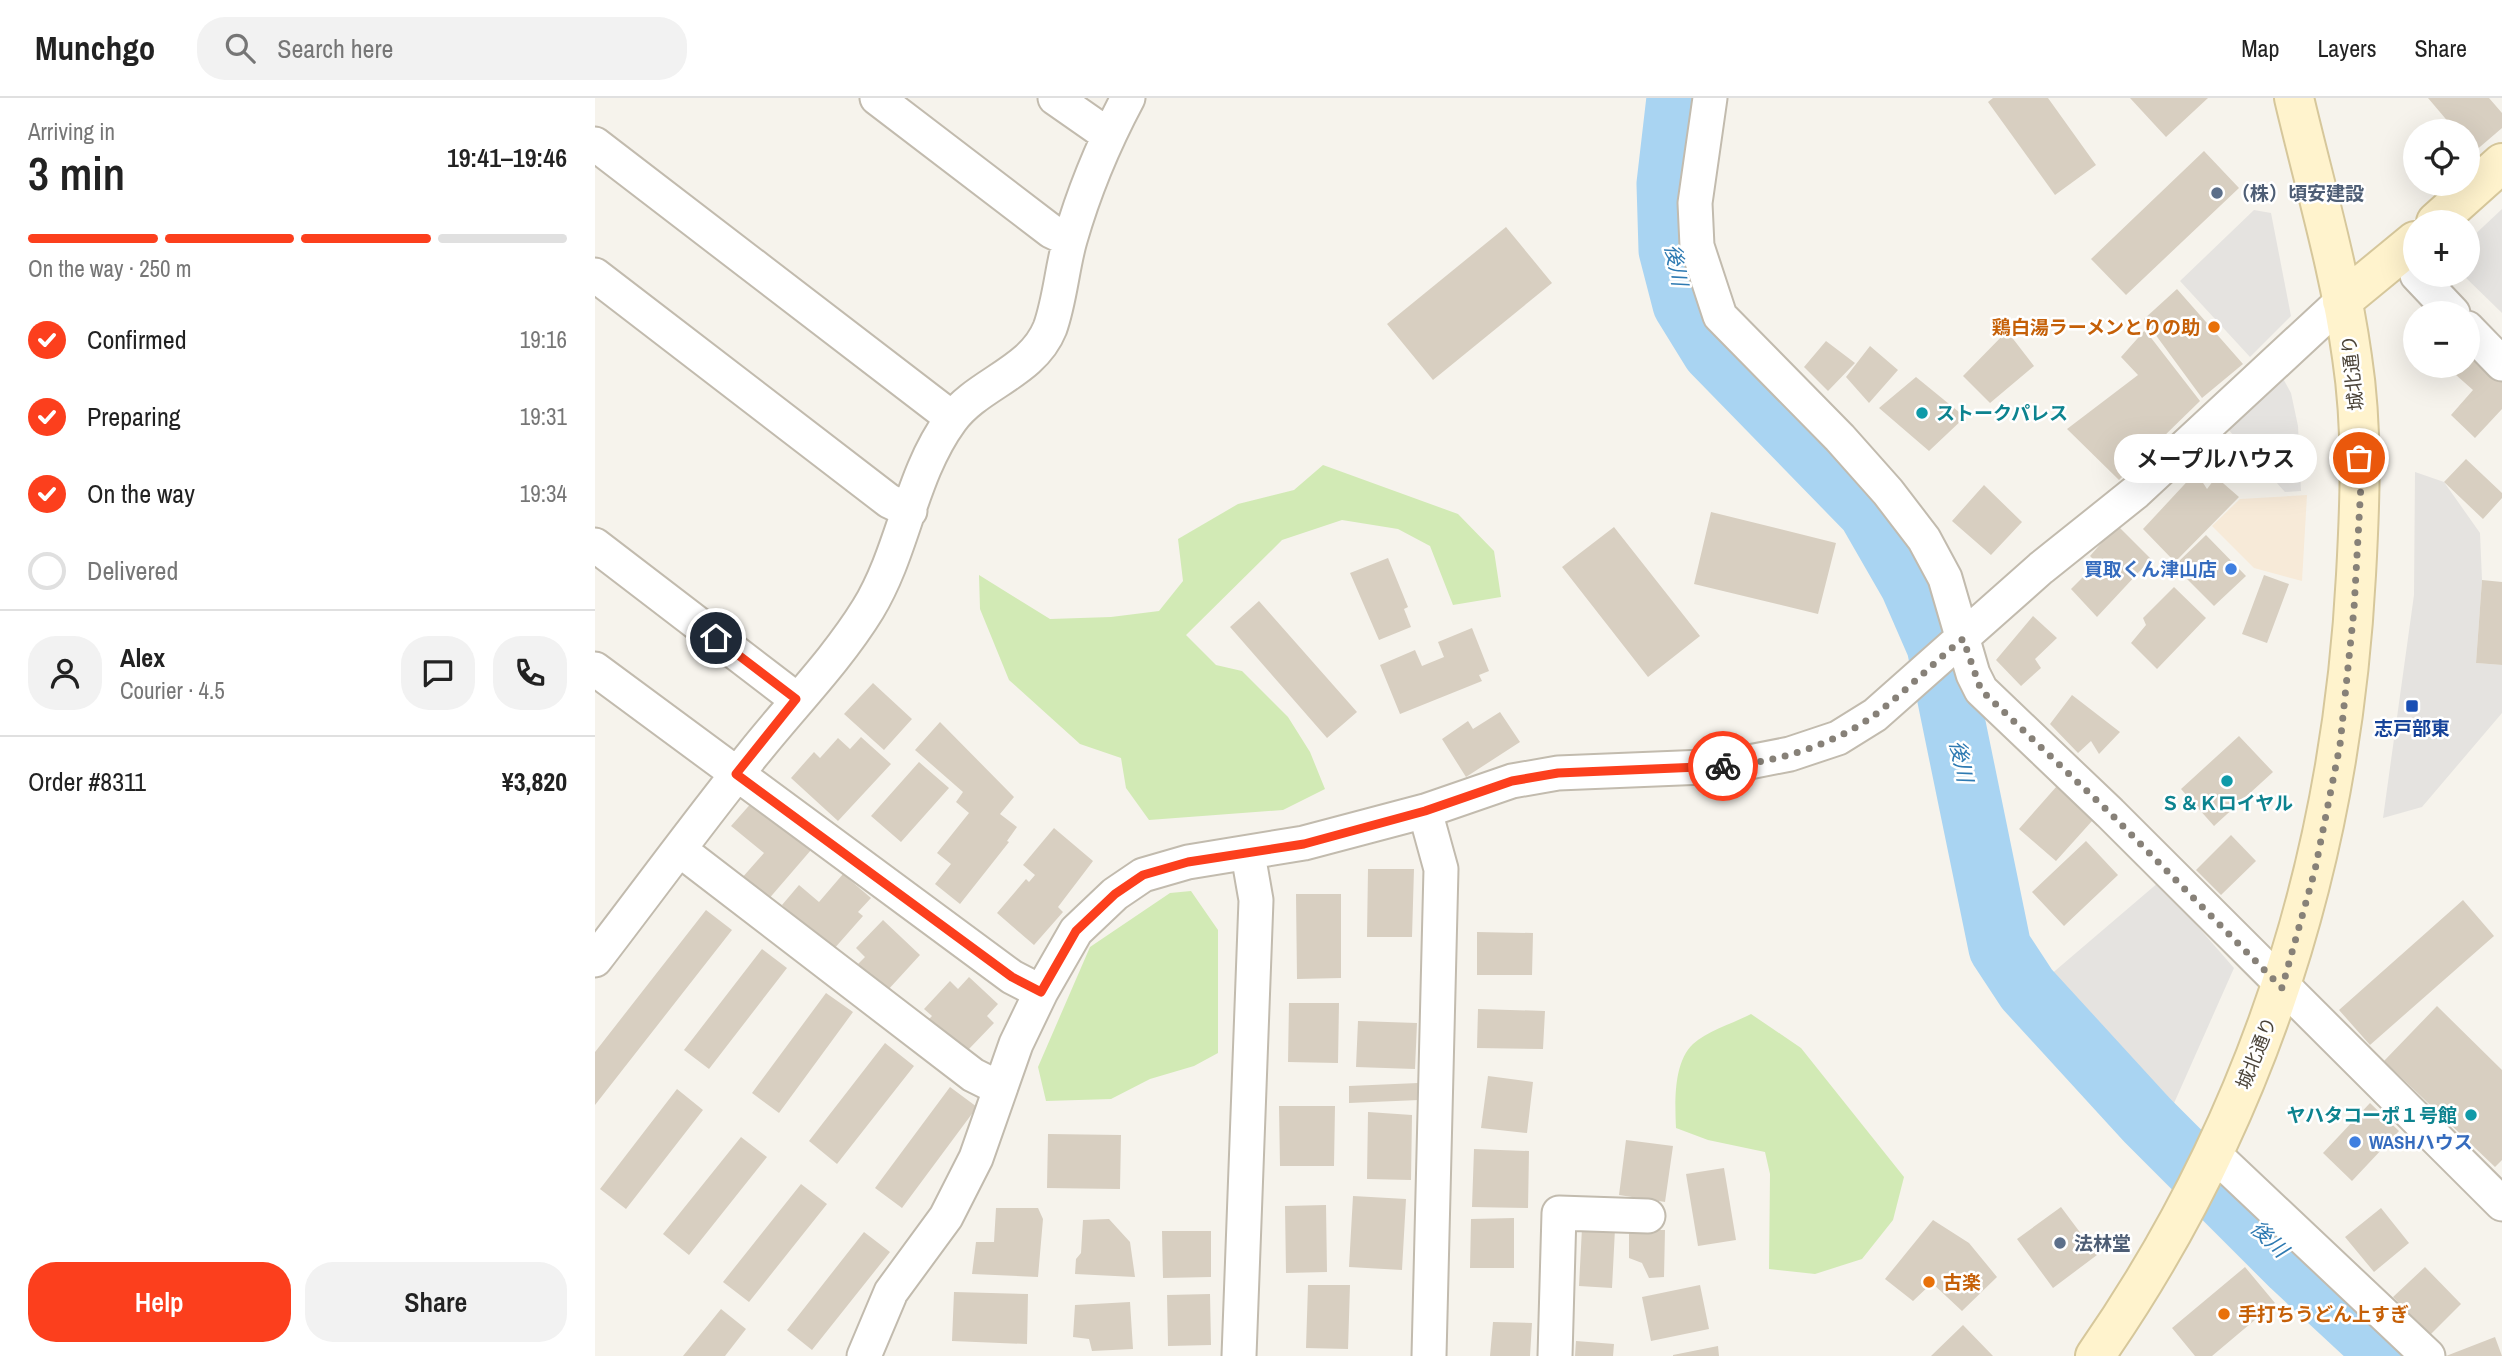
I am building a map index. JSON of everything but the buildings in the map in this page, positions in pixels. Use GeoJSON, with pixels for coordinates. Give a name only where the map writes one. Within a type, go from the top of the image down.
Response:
{"type":"FeatureCollection","features":[{"type":"Feature","properties":{"kind":"street"},"geometry":{"type":"LineString","coordinates":[[877,98],[1051,231],[1070,240]]}},
{"type":"Feature","properties":{"kind":"street"},"geometry":{"type":"LineString","coordinates":[[1055,98],[1108,135]]}},
{"type":"Feature","properties":{"kind":"street"},"geometry":{"type":"LineString","coordinates":[[595,960],[736,774],[796,699],[839,652],[869,606],[910,511],[930,452],[952,418],[1035,354],[1050,328],[1070,240],[1108,135],[1128,98]]}},
{"type":"Feature","properties":{"kind":"street"},"geometry":{"type":"LineString","coordinates":[[1710,98],[1695,203],[1697,246],[1720,316],[1840,439],[1888,492],[1924,539],[1945,578],[1959,642],[1981,690],[2110,813],[2282,988],[2502,1204]]}},
{"type":"Feature","properties":{"kind":"street","name":"城北通り"},"geometry":{"type":"LineString","coordinates":[[2095,1356],[2136,1297],[2213,1155],[2282,988],[2315,870],[2340,745],[2354,609],[2361,484],[2353,358],[2294,98]]}},
{"type":"Feature","properties":{"kind":"street"},"geometry":{"type":"LineString","coordinates":[[595,144],[952,418]]}},
{"type":"Feature","properties":{"kind":"street"},"geometry":{"type":"LineString","coordinates":[[2449,210],[2502,163]]}},
{"type":"Feature","properties":{"kind":"street"},"geometry":{"type":"LineString","coordinates":[[864,1356],[891,1292],[946,1217],[976,1158],[1016,1044],[1041,992],[1076,931],[1115,894],[1143,875],[1188,862],[1304,844],[1425,811],[1512,781],[1558,773],[1729,766],[1790,754],[1838,738],[1875,715],[2041,568],[2136,492],[2341,301],[2403,266]]}},
{"type":"Feature","properties":{"kind":"street"},"geometry":{"type":"LineString","coordinates":[[595,275],[889,501],[910,511]]}},
{"type":"Feature","properties":{"kind":"street"},"geometry":{"type":"LineString","coordinates":[[2432,287],[2443,301]]}},
{"type":"Feature","properties":{"kind":"street"},"geometry":{"type":"LineString","coordinates":[[2480,341],[2502,364]]}},
{"type":"Feature","properties":{"kind":"street"},"geometry":{"type":"LineString","coordinates":[[595,545],[796,699]]}},
{"type":"Feature","properties":{"kind":"street"},"geometry":{"type":"LineString","coordinates":[[595,669],[1012,977],[1041,992]]}},
{"type":"Feature","properties":{"kind":"street"},"geometry":{"type":"LineString","coordinates":[[1425,811],[1441,869],[1429,1356]]}},
{"type":"Feature","properties":{"kind":"street"},"geometry":{"type":"LineString","coordinates":[[680,849],[973,1075],[999,1088]]}},
{"type":"Feature","properties":{"kind":"street"},"geometry":{"type":"LineString","coordinates":[[1239,1356],[1256,900],[1248,854]]}},
{"type":"Feature","properties":{"kind":"street"},"geometry":{"type":"LineString","coordinates":[[2213,1155],[2428,1356]]}},
{"type":"Feature","properties":{"kind":"street"},"geometry":{"type":"LineString","coordinates":[[1555,1356],[1559,1213],[1648,1216]]}},
{"type":"Feature","properties":{"kind":"shaded area"},"geometry":{"type":"Polygon","coordinates":[[[2502,209],[2502,313],[2475,287],[2480,287],[2480,230],[2502,209]]]}},
{"type":"Feature","properties":{"kind":"shaded area"},"geometry":{"type":"Polygon","coordinates":[[[2254,210],[2271,213],[2291,316],[2250,357],[2180,281],[2254,210]]]}},
{"type":"Feature","properties":{"kind":"shaded area"},"geometry":{"type":"Polygon","coordinates":[[[2281,375],[2291,393],[2298,426],[2301,491],[2285,492],[2226,427],[2281,375]]]}},
{"type":"Feature","properties":{"kind":"shaded area"},"geometry":{"type":"Polygon","coordinates":[[[2415,472],[2444,482],[2480,533],[2482,580],[2476,663],[2502,665],[2502,713],[2422,807],[2383,818],[2414,595],[2415,472]]]}},
{"type":"Feature","properties":{"kind":"shaded area"},"geometry":{"type":"Polygon","coordinates":[[[2307,495],[2302,581],[2254,568],[2212,526],[2240,499],[2307,495]]]}},
{"type":"Feature","properties":{"kind":"shaded area"},"geometry":{"type":"Polygon","coordinates":[[[2159,882],[2234,968],[2171,1110],[2112,1055],[2049,976],[2159,882]]]}},
{"type":"Feature","properties":{"kind":"green space"},"geometry":{"type":"Polygon","coordinates":[[[1323,465],[1458,514],[1494,551],[1501,597],[1453,605],[1430,546],[1398,529],[1342,520],[1282,540],[1186,635],[1216,665],[1242,671],[1288,717],[1310,752],[1325,789],[1283,810],[1149,820],[1126,788],[1121,758],[1080,744],[1009,680],[980,609],[979,575],[1050,619],[1111,617],[1159,611],[1183,581],[1178,539],[1238,504],[1294,490],[1323,465]]]}},
{"type":"Feature","properties":{"kind":"green space"},"geometry":{"type":"Polygon","coordinates":[[[1191,891],[1218,930],[1218,1053],[1194,1066],[1150,1079],[1111,1099],[1046,1101],[1038,1067],[1090,947],[1170,893],[1191,891]]]}},
{"type":"Feature","properties":{"kind":"green space"},"geometry":{"type":"Polygon","coordinates":[[[1751,1014],[1801,1048],[1904,1177],[1893,1220],[1862,1259],[1815,1274],[1769,1269],[1770,1174],[1765,1152],[1708,1140],[1676,1128],[1677,1084],[1686,1052],[1706,1035],[1751,1014]]]}},
{"type":"Feature","properties":{"kind":"waterway","name":"後川"},"geometry":{"type":"LineString","coordinates":[[1678,98],[1668,184],[1670,250],[1684,304],[1713,351],[1869,511],[1911,584],[1938,646],[2000,948],[2027,989],[2147,1120],[2292,1265],[2390,1356]]}},
{"type":"Feature","properties":{"kind":"way so far"},"geometry":{"type":"LineString","coordinates":[[1723,766],[1790,754],[1838,738],[1875,715],[1963,639],[1973,674],[1981,690],[2110,813],[2282,988],[2315,870],[2340,745],[2354,609],[2361,484],[2359,458]]}},
{"type":"Feature","properties":{"kind":"place","name":"（株）頃安建設"},"geometry":{"type":"Point","coordinates":[2217,193]}},
{"type":"Feature","properties":{"kind":"place","name":"鶏白湯ラーメンとりの助"},"geometry":{"type":"Point","coordinates":[2214,327]}},
{"type":"Feature","properties":{"kind":"place","name":"ストークパレス"},"geometry":{"type":"Point","coordinates":[1922,413]}},
{"type":"Feature","properties":{"kind":"place","name":"メープルハウス"},"geometry":{"type":"Point","coordinates":[2359,458]}},
{"type":"Feature","properties":{"kind":"place","name":"買取くん津山店"},"geometry":{"type":"Point","coordinates":[2231,569]}},
{"type":"Feature","properties":{"kind":"place","name":"志戸部東"},"geometry":{"type":"Point","coordinates":[2412,706]}},
{"type":"Feature","properties":{"kind":"place","name":"Ｓ＆Ｋロイヤル"},"geometry":{"type":"Point","coordinates":[2227,781]}},
{"type":"Feature","properties":{"kind":"place","name":"ヤハタコーポ１号館"},"geometry":{"type":"Point","coordinates":[2471,1115]}},
{"type":"Feature","properties":{"kind":"place","name":"WASHハウス"},"geometry":{"type":"Point","coordinates":[2355,1142]}},
{"type":"Feature","properties":{"kind":"place","name":"法林堂"},"geometry":{"type":"Point","coordinates":[2060,1243]}},
{"type":"Feature","properties":{"kind":"place","name":"古楽"},"geometry":{"type":"Point","coordinates":[1929,1282]}},
{"type":"Feature","properties":{"kind":"place","name":"手打ちうどん上すぎ"},"geometry":{"type":"Point","coordinates":[2224,1314]}},
{"type":"Feature","properties":{"kind":"route"},"geometry":{"type":"LineString","coordinates":[[716,638],[796,699],[736,774],[1012,977],[1041,992],[1076,931],[1115,894],[1143,875],[1188,862],[1304,844],[1425,811],[1512,781],[1558,773],[1723,766]]}}]}
